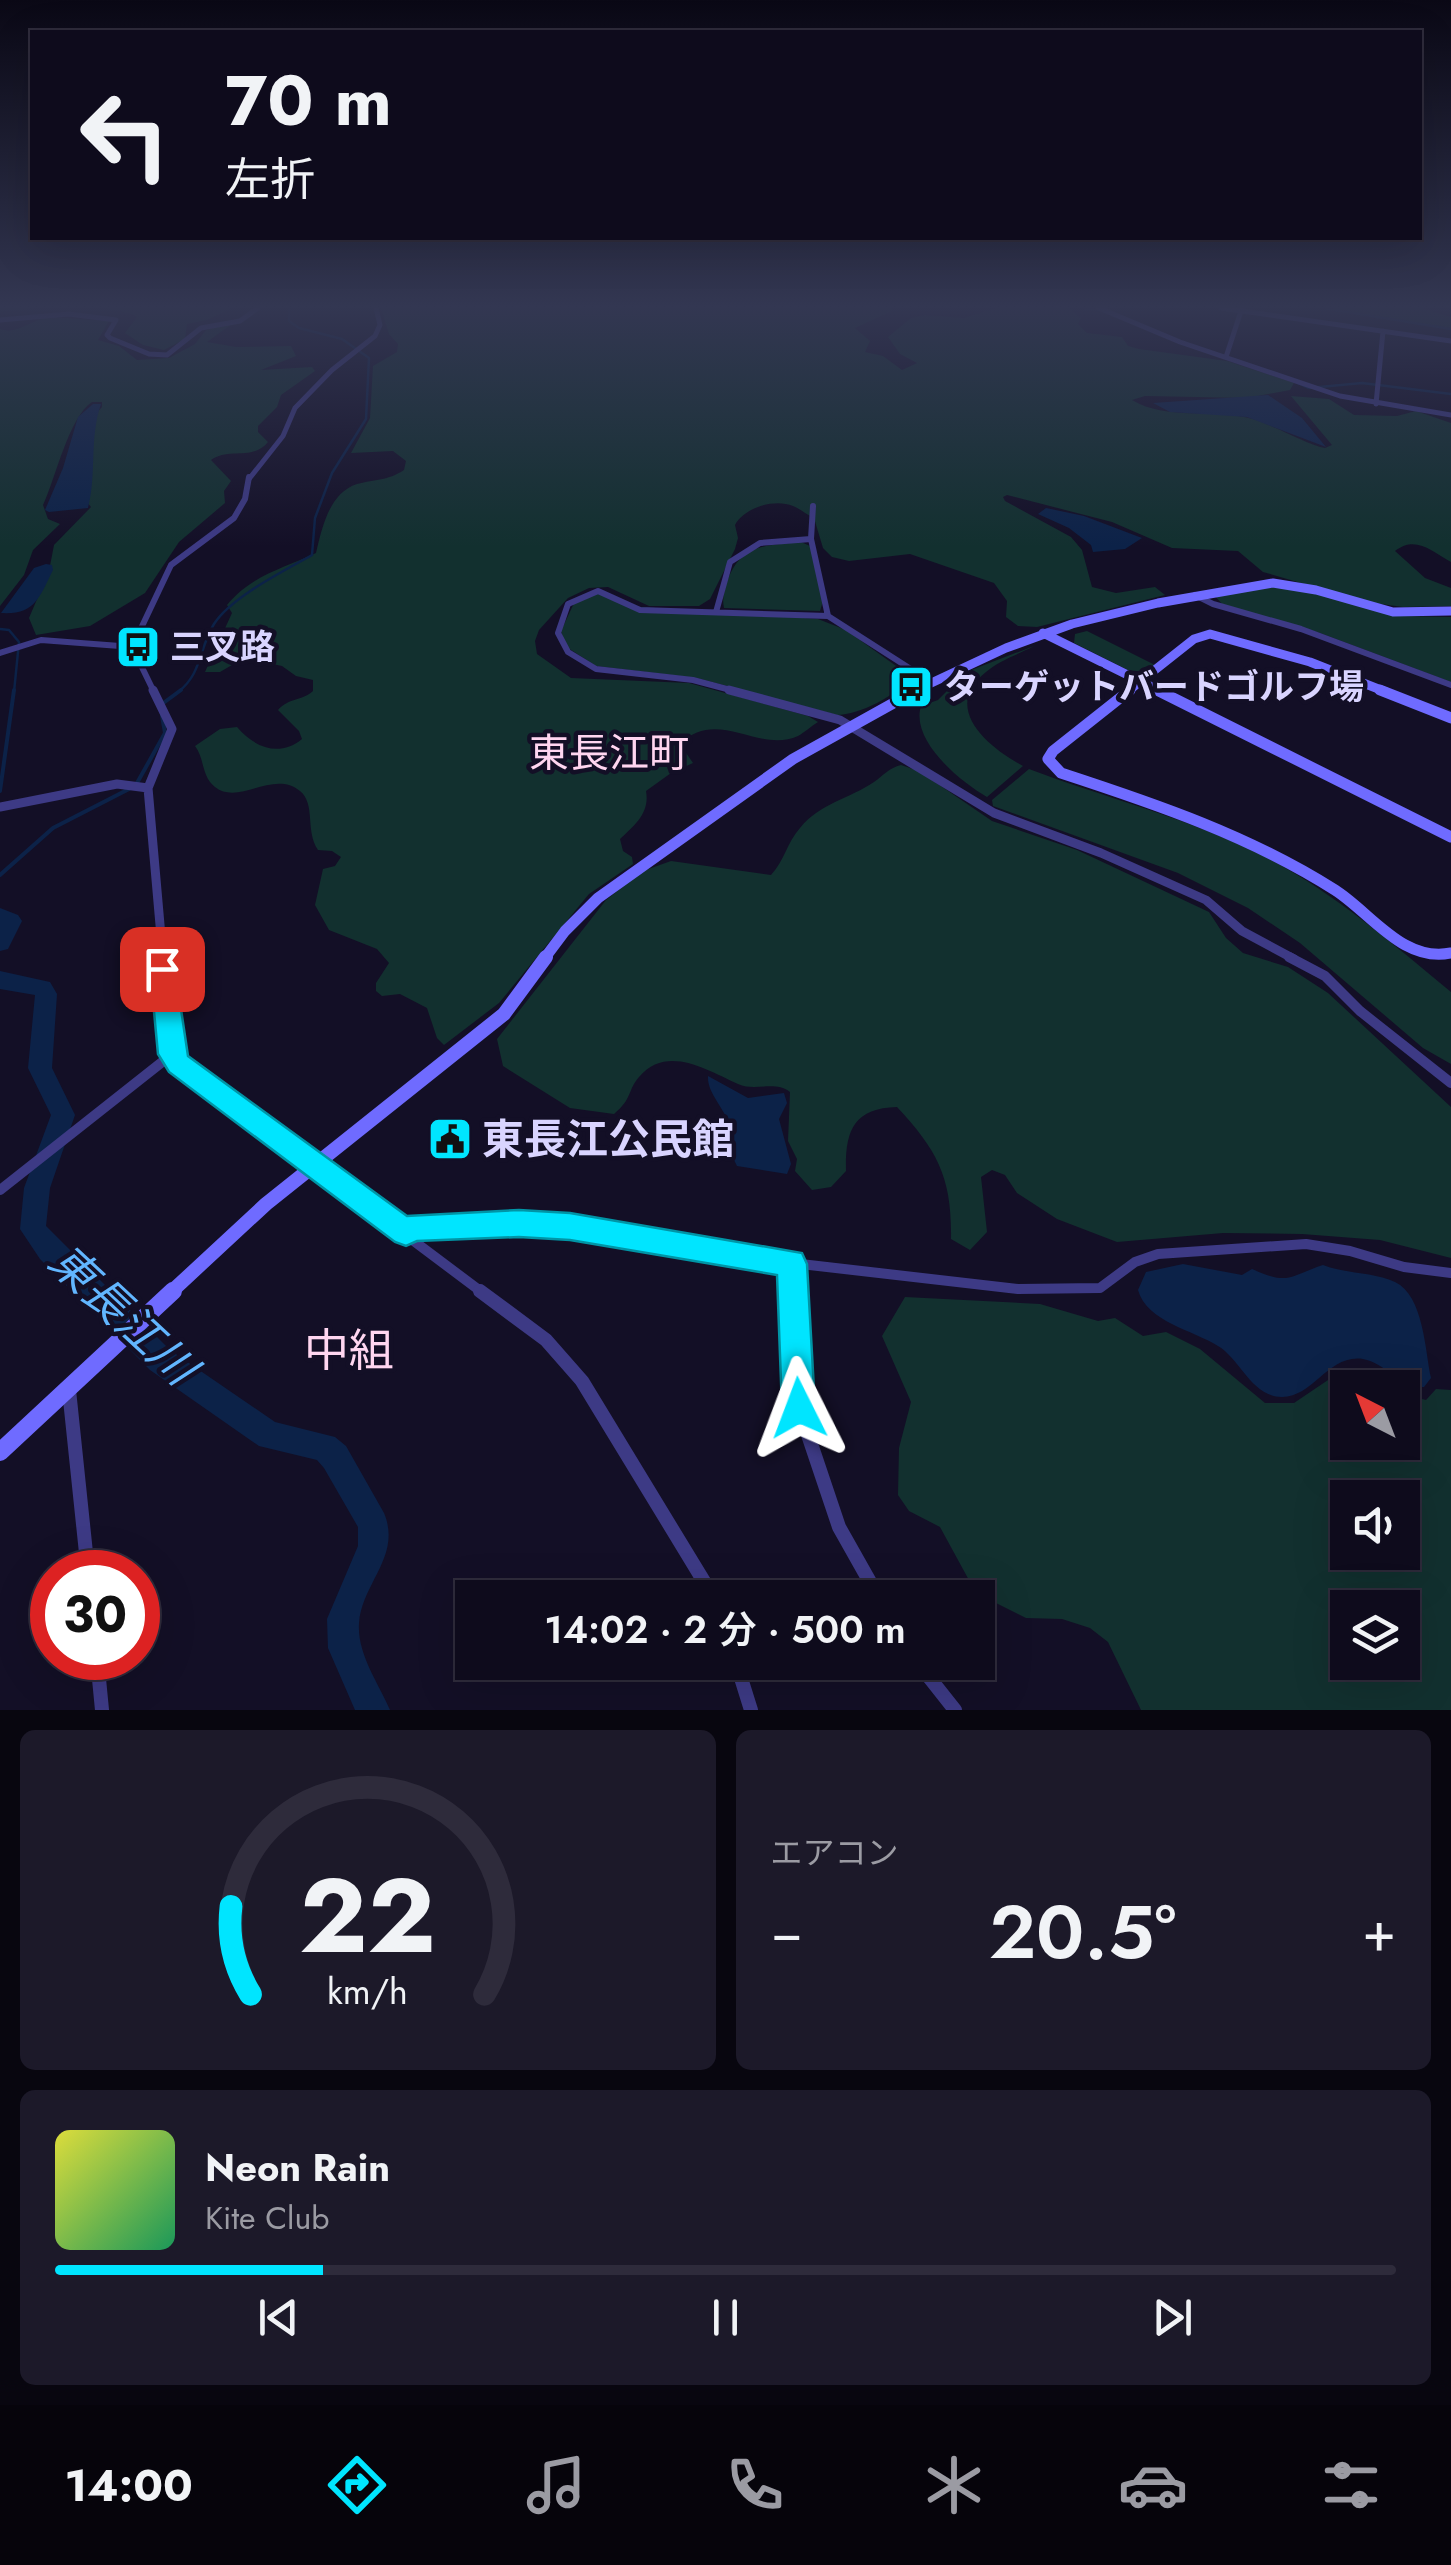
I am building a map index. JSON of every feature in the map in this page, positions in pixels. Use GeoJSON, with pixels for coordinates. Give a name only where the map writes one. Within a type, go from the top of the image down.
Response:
{"type":"FeatureCollection","features":[{"type":"Feature","properties":{"kind":"street"},"geometry":{"type":"LineString","coordinates":[[133,647],[171,565],[234,518],[245,498],[249,476],[284,436],[295,408],[317,388]]}},
{"type":"Feature","properties":{"kind":"street"},"geometry":{"type":"LineString","coordinates":[[1316,388],[1376,404],[1451,415]]}},
{"type":"Feature","properties":{"kind":"street"},"geometry":{"type":"LineString","coordinates":[[1376,404],[1377,388]]}},
{"type":"Feature","properties":{"kind":"street"},"geometry":{"type":"LineString","coordinates":[[813,506],[811,539],[828,616]]}},
{"type":"Feature","properties":{"kind":"street"},"geometry":{"type":"LineString","coordinates":[[716,612],[730,562],[760,543],[811,539]]}},
{"type":"Feature","properties":{"kind":"street"},"geometry":{"type":"LineString","coordinates":[[0,1452],[312,1165],[504,1014],[565,931],[598,898],[766,776],[850,726],[931,682],[1043,633],[1195,595],[1256,584],[1290,584],[1393,612],[1451,611]]}},
{"type":"Feature","properties":{"kind":"street"},"geometry":{"type":"LineString","coordinates":[[931,682],[828,616],[640,610],[604,592],[588,592],[568,604],[558,633],[568,652],[596,669],[693,680],[840,720],[994,813],[1101,853],[1206,900],[1242,931],[1326,976],[1360,1010],[1451,1083]]}},
{"type":"Feature","properties":{"kind":"street"},"geometry":{"type":"LineString","coordinates":[[1195,595],[1213,604],[1301,628],[1451,684]]}},
{"type":"Feature","properties":{"kind":"street"},"geometry":{"type":"LineString","coordinates":[[1043,633],[1451,837]]}},
{"type":"Feature","properties":{"kind":"street"},"geometry":{"type":"LineString","coordinates":[[1451,718],[1310,662],[1210,634],[1194,639],[1050,754],[1053,768],[1189,816],[1256,845],[1338,892],[1414,950],[1436,957],[1451,953]]}},
{"type":"Feature","properties":{"kind":"street"},"geometry":{"type":"LineString","coordinates":[[0,653],[41,640],[133,647]]}},
{"type":"Feature","properties":{"kind":"street"},"geometry":{"type":"LineString","coordinates":[[133,647],[172,729],[148,788],[172,1054],[178,1064],[546,1340],[565,1359],[612,1428],[703,1580]]}},
{"type":"Feature","properties":{"kind":"street"},"geometry":{"type":"LineString","coordinates":[[0,807],[117,784],[148,788]]}},
{"type":"Feature","properties":{"kind":"street"},"geometry":{"type":"LineString","coordinates":[[0,1198],[0,1189],[172,1054]]}},
{"type":"Feature","properties":{"kind":"street"},"geometry":{"type":"LineString","coordinates":[[406,1232],[410,1228],[519,1223],[570,1226],[792,1264],[1018,1289],[1100,1288],[1145,1256],[1306,1244],[1350,1251],[1404,1268],[1451,1274]]}},
{"type":"Feature","properties":{"kind":"street"},"geometry":{"type":"LineString","coordinates":[[792,1264],[799,1408],[826,1497],[870,1580]]}},
{"type":"Feature","properties":{"kind":"street"},"geometry":{"type":"LineString","coordinates":[[68,1388],[86,1550]]}},
{"type":"Feature","properties":{"kind":"street"},"geometry":{"type":"LineString","coordinates":[[99,1680],[102,1710]]}},
{"type":"Feature","properties":{"kind":"street"},"geometry":{"type":"LineString","coordinates":[[742,1680],[751,1710]]}},
{"type":"Feature","properties":{"kind":"street"},"geometry":{"type":"LineString","coordinates":[[931,1680],[955,1710]]}},
{"type":"Feature","properties":{"kind":"green space"},"geometry":{"type":"Polygon","coordinates":[[[0,388],[291,388],[258,426],[258,432],[268,442],[262,448],[211,460],[231,481],[224,491],[225,503],[179,542],[145,593],[90,626],[36,635],[29,618],[49,571],[54,545],[91,507],[86,501],[87,452],[91,427],[102,407],[102,402],[92,402],[76,420],[43,505],[48,519],[60,524],[33,550],[24,575],[0,606],[0,388]]]}},
{"type":"Feature","properties":{"kind":"green space"},"geometry":{"type":"Polygon","coordinates":[[[372,388],[1291,388],[1247,398],[1145,396],[1132,400],[1160,410],[1253,419],[1325,448],[1332,445],[1291,396],[1329,399],[1354,415],[1397,416],[1416,411],[1451,423],[1451,562],[1417,545],[1395,551],[1425,578],[1451,588],[1451,606],[1403,607],[1366,602],[1263,572],[1238,551],[1172,548],[1112,522],[1007,495],[1003,497],[1005,501],[1071,537],[1082,550],[1092,587],[1116,593],[1155,587],[1165,595],[1037,627],[1018,626],[1006,617],[1007,601],[994,583],[910,554],[849,561],[832,557],[823,548],[814,518],[796,507],[769,504],[752,509],[735,525],[735,549],[710,599],[699,606],[649,606],[608,587],[589,588],[568,598],[539,630],[535,641],[537,654],[571,678],[689,683],[818,722],[798,736],[783,740],[709,730],[680,744],[693,763],[646,791],[643,812],[620,839],[633,864],[589,894],[499,1003],[444,1045],[437,1038],[427,1008],[400,994],[382,996],[376,991],[376,983],[389,963],[377,949],[329,930],[315,905],[323,869],[335,866],[341,857],[332,851],[318,850],[305,796],[290,785],[279,784],[224,792],[207,778],[195,746],[220,729],[237,727],[267,748],[285,748],[302,739],[278,710],[313,691],[313,680],[296,676],[282,666],[244,658],[220,672],[205,672],[232,613],[227,605],[247,586],[316,553],[328,512],[347,489],[404,470],[406,461],[393,451],[351,453],[370,418],[372,388]]]}},
{"type":"Feature","properties":{"kind":"green space"},"geometry":{"type":"Polygon","coordinates":[[[801,542],[810,546],[823,601],[820,611],[724,608],[731,572],[745,554],[801,542]]]}},
{"type":"Feature","properties":{"kind":"green space"},"geometry":{"type":"Polygon","coordinates":[[[1257,587],[1290,587],[1401,616],[1451,617],[1451,682],[1320,633],[1222,604],[1215,596],[1257,587]]]}},
{"type":"Feature","properties":{"kind":"green space"},"geometry":{"type":"Polygon","coordinates":[[[598,593],[627,606],[818,619],[846,630],[910,676],[878,703],[837,715],[697,678],[596,666],[565,646],[561,631],[575,601],[598,593]]]}},
{"type":"Feature","properties":{"kind":"green space"},"geometry":{"type":"Polygon","coordinates":[[[1087,631],[1155,665],[1145,672],[1128,670],[1074,643],[1075,634],[1087,631]]]}},
{"type":"Feature","properties":{"kind":"green space"},"geometry":{"type":"Polygon","coordinates":[[[1034,646],[986,672],[973,686],[968,699],[974,726],[996,749],[1023,766],[987,797],[952,771],[930,746],[923,733],[921,706],[938,700],[966,672],[1034,646]]]}},
{"type":"Feature","properties":{"kind":"green space"},"geometry":{"type":"Polygon","coordinates":[[[901,765],[919,771],[992,821],[1077,850],[1209,912],[1226,938],[1243,953],[1288,967],[1328,993],[1451,1107],[1451,1258],[1380,1240],[1302,1234],[1223,1233],[1117,1242],[1057,1219],[1017,1193],[1005,1175],[992,1170],[981,1177],[987,1232],[970,1250],[951,1239],[949,1199],[940,1167],[923,1138],[897,1107],[882,1108],[861,1117],[850,1134],[846,1171],[831,1187],[812,1190],[795,1171],[797,1159],[788,1141],[790,1092],[784,1089],[745,1086],[687,1063],[662,1062],[639,1077],[614,1114],[570,1108],[503,1066],[497,1039],[606,900],[643,871],[671,861],[771,875],[808,820],[901,765]]]}},
{"type":"Feature","properties":{"kind":"green space"},"geometry":{"type":"Polygon","coordinates":[[[1029,769],[1231,841],[1285,868],[1335,900],[1451,992],[1451,1064],[1423,1048],[1300,943],[1248,908],[1178,873],[993,806],[992,800],[1029,769]]]}},
{"type":"Feature","properties":{"kind":"green space"},"geometry":{"type":"Polygon","coordinates":[[[905,1297],[1040,1304],[1098,1321],[1115,1318],[1143,1336],[1166,1332],[1200,1349],[1265,1403],[1294,1403],[1330,1379],[1330,1460],[1420,1460],[1420,1398],[1426,1400],[1436,1389],[1451,1390],[1451,1710],[1141,1710],[1108,1642],[1090,1628],[1062,1619],[1026,1618],[995,1602],[995,1580],[969,1580],[940,1527],[909,1511],[898,1495],[899,1448],[911,1402],[882,1336],[905,1297]]]}},
{"type":"Feature","properties":{"kind":"water"},"geometry":{"type":"Polygon","coordinates":[[[1268,395],[1302,418],[1326,447],[1247,417],[1170,412],[1153,403],[1268,395]]]}},
{"type":"Feature","properties":{"kind":"water"},"geometry":{"type":"Polygon","coordinates":[[[93,404],[101,404],[88,508],[49,512],[45,510],[78,417],[93,404]]]}},
{"type":"Feature","properties":{"kind":"water"},"geometry":{"type":"Polygon","coordinates":[[[1046,508],[1084,516],[1142,538],[1125,549],[1093,552],[1091,545],[1069,528],[1038,514],[1046,508]]]}},
{"type":"Feature","properties":{"kind":"water"},"geometry":{"type":"Polygon","coordinates":[[[52,565],[53,570],[34,603],[22,611],[1,613],[34,568],[52,565]]]}},
{"type":"Feature","properties":{"kind":"water"},"geometry":{"type":"Polygon","coordinates":[[[708,1076],[748,1098],[784,1093],[787,1103],[779,1119],[791,1164],[787,1174],[737,1166],[730,1126],[710,1088],[708,1076]]]}},
{"type":"Feature","properties":{"kind":"water"},"geometry":{"type":"Polygon","coordinates":[[[1183,1264],[1242,1275],[1252,1269],[1282,1278],[1323,1265],[1395,1282],[1405,1289],[1418,1311],[1431,1378],[1420,1386],[1420,1370],[1386,1370],[1371,1361],[1351,1359],[1293,1395],[1272,1395],[1254,1384],[1218,1346],[1151,1310],[1138,1290],[1146,1272],[1183,1264]]]}},
{"type":"Feature","properties":{"kind":"building","name":"東長江公民館"},"geometry":{"type":"Polygon","coordinates":[[[457,1124],[470,1132],[452,1151],[448,1149],[443,1154],[430,1146],[449,1126],[453,1129],[457,1124]]]}},
{"type":"Feature","properties":{"kind":"waterway","name":"東長江川"},"geometry":{"type":"LineString","coordinates":[[178,692],[192,677],[209,633],[222,614],[259,585],[312,555],[315,518],[332,473],[366,419],[368,388]]}},
{"type":"Feature","properties":{"kind":"waterway"},"geometry":{"type":"LineString","coordinates":[[1401,388],[1451,394]]}},
{"type":"Feature","properties":{"kind":"waterway"},"geometry":{"type":"LineString","coordinates":[[0,629],[9,630],[19,642],[14,692]]}},
{"type":"Feature","properties":{"kind":"waterway"},"geometry":{"type":"LineString","coordinates":[[0,791],[14,690]]}},
{"type":"Feature","properties":{"kind":"waterway","name":"東長江川"},"geometry":{"type":"LineString","coordinates":[[162,704],[181,690]]}},
{"type":"Feature","properties":{"kind":"waterway","name":"東長江川"},"geometry":{"type":"LineString","coordinates":[[137,783],[165,733],[162,716]]}},
{"type":"Feature","properties":{"kind":"waterway","name":"東長江川"},"geometry":{"type":"LineString","coordinates":[[0,875],[53,828],[129,789]]}},
{"type":"Feature","properties":{"kind":"waterway","name":"東長江川"},"geometry":{"type":"LineString","coordinates":[[0,916],[11,921],[0,943]]}},
{"type":"Feature","properties":{"kind":"waterway","name":"東長江川"},"geometry":{"type":"LineString","coordinates":[[0,980],[42,988],[46,994],[40,1068],[63,1115],[37,1188],[33,1229],[49,1250],[160,1360],[269,1436],[325,1447],[335,1457],[373,1524],[374,1547],[343,1619],[344,1648],[373,1710]]}},
{"type":"Feature","properties":{"kind":"place","name":"三叉路"},"geometry":{"type":"Point","coordinates":[138,647]}},
{"type":"Feature","properties":{"kind":"place","name":"ターゲットバードゴルフ場"},"geometry":{"type":"Point","coordinates":[911,687]}},
{"type":"Feature","properties":{"kind":"place","name":"東長江公民館"},"geometry":{"type":"Point","coordinates":[450,1139]}},
{"type":"Feature","properties":{"kind":"district","name":"東長江町"},"geometry":{"type":"Point","coordinates":[609,753]}},
{"type":"Feature","properties":{"kind":"district","name":"中組"},"geometry":{"type":"Point","coordinates":[349,1350]}},
{"type":"Feature","properties":{"kind":"route"},"geometry":{"type":"LineString","coordinates":[[162,969],[172,1054],[178,1064],[406,1232],[410,1228],[519,1223],[570,1226],[792,1264],[799,1408]]}}]}
